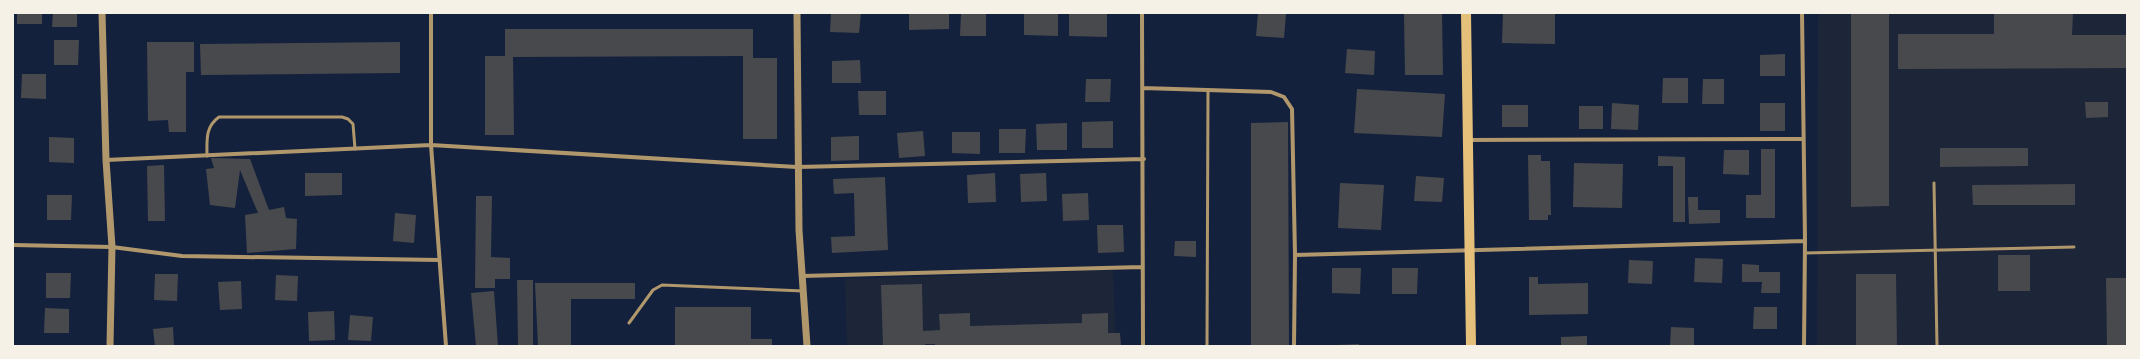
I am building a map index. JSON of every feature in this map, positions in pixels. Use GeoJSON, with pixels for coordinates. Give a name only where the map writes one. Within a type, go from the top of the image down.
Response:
{"type":"FeatureCollection","features":[{"type":"Feature","properties":{"kind":"main road"},"geometry":{"type":"LineString","coordinates":[[1466,13],[1471,346]]}},
{"type":"Feature","properties":{"kind":"street"},"geometry":{"type":"LineString","coordinates":[[102,13],[106,160],[112,247],[110,346]]}},
{"type":"Feature","properties":{"kind":"street"},"geometry":{"type":"LineString","coordinates":[[431,13],[431,145],[446,346]]}},
{"type":"Feature","properties":{"kind":"street"},"geometry":{"type":"LineString","coordinates":[[796,13],[797,166],[807,346]]}},
{"type":"Feature","properties":{"kind":"street"},"geometry":{"type":"LineString","coordinates":[[1142,13],[1144,159],[1142,267],[1143,346]]}},
{"type":"Feature","properties":{"kind":"street"},"geometry":{"type":"LineString","coordinates":[[1802,13],[1805,241],[1804,346]]}},
{"type":"Feature","properties":{"kind":"street"},"geometry":{"type":"LineString","coordinates":[[1143,88],[1208,88],[1271,92],[1284,97],[1292,109],[1295,255],[1294,346]]}},
{"type":"Feature","properties":{"kind":"street"},"geometry":{"type":"LineString","coordinates":[[1468,140],[1803,139]]}},
{"type":"Feature","properties":{"kind":"street"},"geometry":{"type":"LineString","coordinates":[[106,160],[431,145],[797,166],[1144,159]]}},
{"type":"Feature","properties":{"kind":"street"},"geometry":{"type":"LineString","coordinates":[[1295,255],[1805,241]]}},
{"type":"Feature","properties":{"kind":"street"},"geometry":{"type":"LineString","coordinates":[[13,245],[112,247],[182,256],[439,260]]}},
{"type":"Feature","properties":{"kind":"street"},"geometry":{"type":"LineString","coordinates":[[802,276],[1142,267]]}},
{"type":"Feature","properties":{"kind":"lane"},"geometry":{"type":"LineString","coordinates":[[1207,346],[1208,88]]}},
{"type":"Feature","properties":{"kind":"lane"},"geometry":{"type":"LineString","coordinates":[[207,156],[208,129],[212,122],[218,117],[342,117],[348,119],[353,124],[356,149]]}},
{"type":"Feature","properties":{"kind":"lane"},"geometry":{"type":"LineString","coordinates":[[1934,183],[1937,346]]}},
{"type":"Feature","properties":{"kind":"lane"},"geometry":{"type":"LineString","coordinates":[[1805,253],[2074,247]]}},
{"type":"Feature","properties":{"kind":"lane"},"geometry":{"type":"LineString","coordinates":[[629,323],[653,290],[662,285],[803,291]]}},
{"type":"Feature","properties":{"kind":"shaded area"},"geometry":{"type":"Polygon","coordinates":[[[1818,13],[2127,13],[2127,346],[1817,346],[1818,13]]]}},
{"type":"Feature","properties":{"kind":"shaded area"},"geometry":{"type":"Polygon","coordinates":[[[1113,270],[1116,346],[847,346],[845,279],[1113,270]]]}},
{"type":"Feature","properties":{"kind":"building"},"geometry":{"type":"Polygon","coordinates":[[[17,13],[42,13],[42,24],[17,24],[17,13]]]}},
{"type":"Feature","properties":{"kind":"building"},"geometry":{"type":"Polygon","coordinates":[[[53,13],[77,13],[77,27],[52,27],[53,13]]]}},
{"type":"Feature","properties":{"kind":"building"},"geometry":{"type":"Polygon","coordinates":[[[831,13],[861,13],[859,33],[830,32],[831,13]]]}},
{"type":"Feature","properties":{"kind":"building"},"geometry":{"type":"Polygon","coordinates":[[[909,13],[949,13],[949,29],[909,30],[909,13]]]}},
{"type":"Feature","properties":{"kind":"building"},"geometry":{"type":"Polygon","coordinates":[[[961,13],[986,13],[986,36],[960,36],[961,13]]]}},
{"type":"Feature","properties":{"kind":"building"},"geometry":{"type":"Polygon","coordinates":[[[1024,13],[1058,13],[1058,36],[1024,35],[1024,13]]]}},
{"type":"Feature","properties":{"kind":"building"},"geometry":{"type":"Polygon","coordinates":[[[1069,13],[1107,13],[1107,37],[1069,36],[1069,13]]]}},
{"type":"Feature","properties":{"kind":"building"},"geometry":{"type":"Polygon","coordinates":[[[1258,13],[1286,14],[1284,38],[1256,36],[1258,13]]]}},
{"type":"Feature","properties":{"kind":"building"},"geometry":{"type":"Polygon","coordinates":[[[1442,13],[1443,75],[1405,75],[1404,14],[1442,13]]]}},
{"type":"Feature","properties":{"kind":"building"},"geometry":{"type":"Polygon","coordinates":[[[1503,13],[1555,13],[1555,44],[1502,43],[1503,13]]]}},
{"type":"Feature","properties":{"kind":"building"},"geometry":{"type":"Polygon","coordinates":[[[1851,13],[1889,13],[1889,206],[1851,207],[1851,13]]]}},
{"type":"Feature","properties":{"kind":"building"},"geometry":{"type":"Polygon","coordinates":[[[1994,13],[2073,13],[2072,35],[2127,35],[2127,68],[1898,69],[1898,34],[1994,34],[1994,13]]]}},
{"type":"Feature","properties":{"kind":"building"},"geometry":{"type":"Polygon","coordinates":[[[505,29],[753,29],[753,58],[777,58],[777,139],[743,139],[743,56],[513,57],[514,135],[485,135],[485,56],[505,56],[505,29]]]}},
{"type":"Feature","properties":{"kind":"building"},"geometry":{"type":"Polygon","coordinates":[[[54,40],[79,40],[78,65],[54,65],[54,40]]]}},
{"type":"Feature","properties":{"kind":"building"},"geometry":{"type":"Polygon","coordinates":[[[147,42],[194,42],[194,72],[186,72],[186,132],[169,132],[168,120],[148,121],[147,42]]]}},
{"type":"Feature","properties":{"kind":"building"},"geometry":{"type":"Polygon","coordinates":[[[400,42],[400,73],[201,75],[200,44],[400,42]]]}},
{"type":"Feature","properties":{"kind":"building"},"geometry":{"type":"Polygon","coordinates":[[[1347,49],[1375,51],[1374,75],[1345,73],[1347,49]]]}},
{"type":"Feature","properties":{"kind":"building"},"geometry":{"type":"Polygon","coordinates":[[[1785,54],[1785,76],[1760,76],[1760,55],[1785,54]]]}},
{"type":"Feature","properties":{"kind":"building"},"geometry":{"type":"Polygon","coordinates":[[[860,60],[861,83],[832,83],[832,61],[860,60]]]}},
{"type":"Feature","properties":{"kind":"building"},"geometry":{"type":"Polygon","coordinates":[[[22,74],[46,74],[46,99],[21,98],[22,74]]]}},
{"type":"Feature","properties":{"kind":"building"},"geometry":{"type":"Polygon","coordinates":[[[1663,78],[1688,78],[1688,103],[1662,103],[1663,78]]]}},
{"type":"Feature","properties":{"kind":"building"},"geometry":{"type":"Polygon","coordinates":[[[1086,79],[1111,79],[1110,102],[1085,102],[1086,79]]]}},
{"type":"Feature","properties":{"kind":"building"},"geometry":{"type":"Polygon","coordinates":[[[1703,79],[1724,79],[1724,104],[1702,104],[1703,79]]]}},
{"type":"Feature","properties":{"kind":"building"},"geometry":{"type":"Polygon","coordinates":[[[1357,89],[1445,94],[1442,137],[1354,133],[1357,89]]]}},
{"type":"Feature","properties":{"kind":"building"},"geometry":{"type":"Polygon","coordinates":[[[858,91],[886,91],[886,115],[859,115],[858,91]]]}},
{"type":"Feature","properties":{"kind":"building"},"geometry":{"type":"Polygon","coordinates":[[[2085,102],[2108,102],[2108,117],[2086,118],[2085,102]]]}},
{"type":"Feature","properties":{"kind":"building"},"geometry":{"type":"Polygon","coordinates":[[[1612,103],[1639,105],[1638,130],[1611,129],[1612,103]]]}},
{"type":"Feature","properties":{"kind":"building"},"geometry":{"type":"Polygon","coordinates":[[[1760,103],[1785,103],[1785,131],[1760,131],[1760,103]]]}},
{"type":"Feature","properties":{"kind":"building"},"geometry":{"type":"Polygon","coordinates":[[[1502,105],[1528,105],[1528,127],[1502,127],[1502,105]]]}},
{"type":"Feature","properties":{"kind":"building"},"geometry":{"type":"Polygon","coordinates":[[[1579,106],[1603,106],[1603,129],[1579,129],[1579,106]]]}},
{"type":"Feature","properties":{"kind":"building"},"geometry":{"type":"Polygon","coordinates":[[[1113,121],[1113,148],[1082,148],[1082,122],[1113,121]]]}},
{"type":"Feature","properties":{"kind":"building"},"geometry":{"type":"Polygon","coordinates":[[[1288,122],[1289,346],[1251,346],[1251,123],[1288,122]]]}},
{"type":"Feature","properties":{"kind":"building"},"geometry":{"type":"Polygon","coordinates":[[[1067,123],[1067,150],[1037,150],[1036,124],[1067,123]]]}},
{"type":"Feature","properties":{"kind":"building"},"geometry":{"type":"Polygon","coordinates":[[[999,129],[1026,129],[1025,153],[999,153],[999,129]]]}},
{"type":"Feature","properties":{"kind":"building"},"geometry":{"type":"Polygon","coordinates":[[[923,131],[925,156],[899,158],[897,133],[923,131]]]}},
{"type":"Feature","properties":{"kind":"building"},"geometry":{"type":"Polygon","coordinates":[[[952,132],[980,132],[980,154],[952,153],[952,132]]]}},
{"type":"Feature","properties":{"kind":"building"},"geometry":{"type":"Polygon","coordinates":[[[859,136],[859,160],[831,161],[831,137],[859,136]]]}},
{"type":"Feature","properties":{"kind":"building"},"geometry":{"type":"Polygon","coordinates":[[[49,137],[74,138],[74,163],[49,162],[49,137]]]}},
{"type":"Feature","properties":{"kind":"building"},"geometry":{"type":"Polygon","coordinates":[[[1940,148],[2028,148],[2028,166],[1940,167],[1940,148]]]}},
{"type":"Feature","properties":{"kind":"building"},"geometry":{"type":"Polygon","coordinates":[[[1761,149],[1775,149],[1775,218],[1746,218],[1746,195],[1761,195],[1761,149]]]}},
{"type":"Feature","properties":{"kind":"building"},"geometry":{"type":"Polygon","coordinates":[[[1724,150],[1749,150],[1749,175],[1723,174],[1724,150]]]}},
{"type":"Feature","properties":{"kind":"building"},"geometry":{"type":"Polygon","coordinates":[[[1528,155],[1541,155],[1541,161],[1550,161],[1551,215],[1548,215],[1548,220],[1529,220],[1528,155]]]}},
{"type":"Feature","properties":{"kind":"building"},"geometry":{"type":"Polygon","coordinates":[[[1658,156],[1685,157],[1685,222],[1673,222],[1673,166],[1658,166],[1658,156]]]}},
{"type":"Feature","properties":{"kind":"building"},"geometry":{"type":"Polygon","coordinates":[[[211,158],[250,159],[269,210],[284,207],[286,218],[297,219],[296,249],[247,253],[245,215],[258,213],[240,170],[235,208],[210,205],[206,169],[214,168],[211,158]]]}},
{"type":"Feature","properties":{"kind":"building"},"geometry":{"type":"Polygon","coordinates":[[[1574,163],[1623,164],[1622,208],[1573,207],[1574,163]]]}},
{"type":"Feature","properties":{"kind":"building"},"geometry":{"type":"Polygon","coordinates":[[[164,165],[165,221],[148,221],[147,166],[164,165]]]}},
{"type":"Feature","properties":{"kind":"building"},"geometry":{"type":"Polygon","coordinates":[[[305,173],[342,173],[342,195],[305,196],[305,173]]]}},
{"type":"Feature","properties":{"kind":"building"},"geometry":{"type":"Polygon","coordinates":[[[995,173],[996,202],[968,203],[967,175],[995,173]]]}},
{"type":"Feature","properties":{"kind":"building"},"geometry":{"type":"Polygon","coordinates":[[[1046,173],[1047,201],[1021,202],[1020,174],[1046,173]]]}},
{"type":"Feature","properties":{"kind":"building"},"geometry":{"type":"Polygon","coordinates":[[[1416,176],[1444,178],[1442,202],[1414,201],[1416,176]]]}},
{"type":"Feature","properties":{"kind":"building"},"geometry":{"type":"Polygon","coordinates":[[[885,177],[888,250],[832,253],[831,237],[855,236],[854,193],[834,194],[833,179],[885,177]]]}},
{"type":"Feature","properties":{"kind":"building"},"geometry":{"type":"Polygon","coordinates":[[[1340,183],[1384,185],[1381,230],[1338,228],[1340,183]]]}},
{"type":"Feature","properties":{"kind":"building"},"geometry":{"type":"Polygon","coordinates":[[[2075,184],[2075,205],[1973,205],[1972,185],[2075,184]]]}},
{"type":"Feature","properties":{"kind":"building"},"geometry":{"type":"Polygon","coordinates":[[[1088,193],[1089,220],[1063,221],[1062,194],[1088,193]]]}},
{"type":"Feature","properties":{"kind":"building"},"geometry":{"type":"Polygon","coordinates":[[[47,195],[72,195],[71,220],[47,220],[47,195]]]}},
{"type":"Feature","properties":{"kind":"building"},"geometry":{"type":"Polygon","coordinates":[[[476,196],[492,196],[491,257],[510,258],[510,279],[495,279],[495,288],[475,288],[476,196]]]}},
{"type":"Feature","properties":{"kind":"building"},"geometry":{"type":"Polygon","coordinates":[[[1688,197],[1698,197],[1698,210],[1720,210],[1720,223],[1689,224],[1688,197]]]}},
{"type":"Feature","properties":{"kind":"building"},"geometry":{"type":"Polygon","coordinates":[[[395,213],[416,215],[414,243],[393,241],[395,213]]]}},
{"type":"Feature","properties":{"kind":"building"},"geometry":{"type":"Polygon","coordinates":[[[1097,225],[1123,225],[1124,252],[1098,253],[1097,225]]]}},
{"type":"Feature","properties":{"kind":"building"},"geometry":{"type":"Polygon","coordinates":[[[1175,241],[1196,241],[1196,257],[1174,256],[1175,241]]]}},
{"type":"Feature","properties":{"kind":"building"},"geometry":{"type":"Polygon","coordinates":[[[1998,255],[2030,255],[2030,291],[1998,291],[1998,255]]]}},
{"type":"Feature","properties":{"kind":"building"},"geometry":{"type":"Polygon","coordinates":[[[1695,258],[1723,259],[1722,283],[1694,282],[1695,258]]]}},
{"type":"Feature","properties":{"kind":"building"},"geometry":{"type":"Polygon","coordinates":[[[1629,260],[1653,261],[1652,284],[1628,283],[1629,260]]]}},
{"type":"Feature","properties":{"kind":"building"},"geometry":{"type":"Polygon","coordinates":[[[1742,264],[1759,265],[1759,272],[1780,272],[1780,293],[1761,293],[1762,282],[1742,282],[1742,264]]]}},
{"type":"Feature","properties":{"kind":"building"},"geometry":{"type":"Polygon","coordinates":[[[1332,268],[1361,268],[1360,294],[1332,293],[1332,268]]]}},
{"type":"Feature","properties":{"kind":"building"},"geometry":{"type":"Polygon","coordinates":[[[1392,268],[1418,268],[1417,294],[1392,294],[1392,268]]]}},
{"type":"Feature","properties":{"kind":"building"},"geometry":{"type":"Polygon","coordinates":[[[46,273],[71,273],[70,298],[46,298],[46,273]]]}},
{"type":"Feature","properties":{"kind":"building"},"geometry":{"type":"Polygon","coordinates":[[[155,274],[178,274],[177,301],[154,300],[155,274]]]}},
{"type":"Feature","properties":{"kind":"building"},"geometry":{"type":"Polygon","coordinates":[[[1856,274],[1896,274],[1897,346],[1856,346],[1856,274]]]}},
{"type":"Feature","properties":{"kind":"building"},"geometry":{"type":"Polygon","coordinates":[[[276,275],[298,276],[297,301],[275,300],[276,275]]]}},
{"type":"Feature","properties":{"kind":"building"},"geometry":{"type":"Polygon","coordinates":[[[1529,277],[1538,277],[1538,284],[1588,283],[1588,314],[1529,315],[1529,277]]]}},
{"type":"Feature","properties":{"kind":"building"},"geometry":{"type":"Polygon","coordinates":[[[2106,278],[2127,278],[2127,346],[2107,346],[2106,278]]]}},
{"type":"Feature","properties":{"kind":"building"},"geometry":{"type":"Polygon","coordinates":[[[517,280],[533,280],[533,346],[518,346],[517,280]]]}},
{"type":"Feature","properties":{"kind":"building"},"geometry":{"type":"Polygon","coordinates":[[[241,281],[242,309],[220,310],[218,282],[241,281]]]}},
{"type":"Feature","properties":{"kind":"building"},"geometry":{"type":"Polygon","coordinates":[[[535,283],[635,283],[635,299],[571,299],[571,346],[538,346],[535,283]]]}},
{"type":"Feature","properties":{"kind":"building"},"geometry":{"type":"Polygon","coordinates":[[[922,284],[923,331],[940,330],[939,314],[970,313],[970,326],[1082,323],[1082,314],[1108,313],[1108,333],[1120,333],[1121,346],[935,346],[935,344],[925,344],[925,346],[883,346],[881,285],[922,284]]]}},
{"type":"Feature","properties":{"kind":"building"},"geometry":{"type":"Polygon","coordinates":[[[494,291],[498,346],[476,346],[471,293],[494,291]]]}},
{"type":"Feature","properties":{"kind":"building"},"geometry":{"type":"Polygon","coordinates":[[[675,307],[751,307],[751,339],[772,339],[772,346],[675,346],[675,307]]]}},
{"type":"Feature","properties":{"kind":"building"},"geometry":{"type":"Polygon","coordinates":[[[1754,307],[1777,307],[1777,329],[1753,329],[1754,307]]]}},
{"type":"Feature","properties":{"kind":"building"},"geometry":{"type":"Polygon","coordinates":[[[45,308],[69,309],[69,333],[44,333],[45,308]]]}},
{"type":"Feature","properties":{"kind":"building"},"geometry":{"type":"Polygon","coordinates":[[[334,311],[335,340],[309,341],[308,312],[334,311]]]}},
{"type":"Feature","properties":{"kind":"building"},"geometry":{"type":"Polygon","coordinates":[[[350,315],[373,317],[371,341],[348,340],[350,315]]]}},
{"type":"Feature","properties":{"kind":"building"},"geometry":{"type":"Polygon","coordinates":[[[173,327],[174,346],[155,346],[153,329],[173,327]]]}},
{"type":"Feature","properties":{"kind":"building"},"geometry":{"type":"Polygon","coordinates":[[[1671,327],[1694,328],[1694,346],[1670,346],[1671,327]]]}},
{"type":"Feature","properties":{"kind":"building"},"geometry":{"type":"Polygon","coordinates":[[[1587,336],[1587,346],[1561,346],[1561,337],[1587,336]]]}},
{"type":"Feature","properties":{"kind":"building"},"geometry":{"type":"Polygon","coordinates":[[[1359,344],[1359,346],[1336,346],[1336,345],[1359,344]]]}}]}
